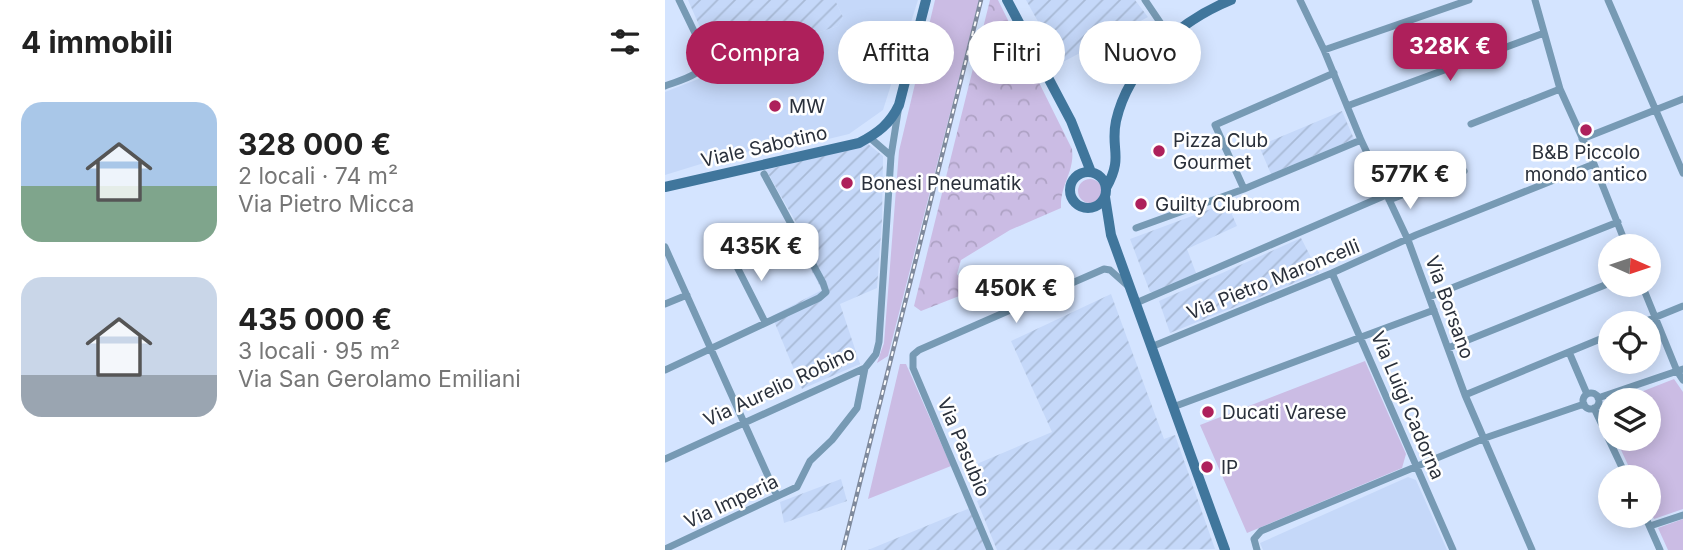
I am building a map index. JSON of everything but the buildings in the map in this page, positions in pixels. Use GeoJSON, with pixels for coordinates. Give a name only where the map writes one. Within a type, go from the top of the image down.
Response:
{"type":"FeatureCollection","features":[{"type":"Feature","properties":{"kind":"main road","name":"Via Aurelio Robino"},"geometry":{"type":"LineString","coordinates":[[869,137],[887,126],[899,105],[926,0]]}},
{"type":"Feature","properties":{"kind":"main road"},"geometry":{"type":"LineString","coordinates":[[1007,0],[1071,121],[1079,146],[1106,192],[1111,235],[1222,547]]}},
{"type":"Feature","properties":{"kind":"main road"},"geometry":{"type":"LineString","coordinates":[[1192,21],[1231,0]]}},
{"type":"Feature","properties":{"kind":"main road"},"geometry":{"type":"LineString","coordinates":[[1086,208],[1098,206],[1114,174],[1117,163],[1116,123],[1120,107],[1132,84]]}},
{"type":"Feature","properties":{"kind":"main road","name":"Viale Sabotino"},"geometry":{"type":"LineString","coordinates":[[665,187],[859,143],[869,137]]}},
{"type":"Feature","properties":{"kind":"main road"},"geometry":{"type":"LineString","coordinates":[[1079,146],[1079,175],[1070,191],[1075,202],[1098,217],[1111,235]]}},
{"type":"Feature","properties":{"kind":"main road"},"geometry":{"type":"LineString","coordinates":[[1079,175],[1108,173],[1117,163]]}},
{"type":"Feature","properties":{"kind":"street"},"geometry":{"type":"LineString","coordinates":[[665,86],[697,73],[705,66],[706,58],[679,0]]}},
{"type":"Feature","properties":{"kind":"street"},"geometry":{"type":"LineString","coordinates":[[1145,0],[1159,21]]}},
{"type":"Feature","properties":{"kind":"street","name":"Via Borsano"},"geometry":{"type":"LineString","coordinates":[[1300,0],[1324,50],[1361,141],[1408,240],[1465,395],[1532,550]]}},
{"type":"Feature","properties":{"kind":"street"},"geometry":{"type":"LineString","coordinates":[[1324,50],[1469,0]]}},
{"type":"Feature","properties":{"kind":"street"},"geometry":{"type":"LineString","coordinates":[[1535,0],[1560,89],[1622,234]]}},
{"type":"Feature","properties":{"kind":"street"},"geometry":{"type":"LineString","coordinates":[[1608,0],[1683,173]]}},
{"type":"Feature","properties":{"kind":"street"},"geometry":{"type":"LineString","coordinates":[[1347,106],[1544,33]]}},
{"type":"Feature","properties":{"kind":"street"},"geometry":{"type":"LineString","coordinates":[[1244,189],[1215,125],[1333,73]]}},
{"type":"Feature","properties":{"kind":"street"},"geometry":{"type":"LineString","coordinates":[[1471,124],[1560,89]]}},
{"type":"Feature","properties":{"kind":"street"},"geometry":{"type":"LineString","coordinates":[[1582,139],[1683,99]]}},
{"type":"Feature","properties":{"kind":"street","name":"Via Aurelio Robino"},"geometry":{"type":"LineString","coordinates":[[665,459],[865,368],[876,354],[891,156],[899,105]]}},
{"type":"Feature","properties":{"kind":"street"},"geometry":{"type":"LineString","coordinates":[[869,137],[891,156]]}},
{"type":"Feature","properties":{"kind":"street"},"geometry":{"type":"LineString","coordinates":[[1136,228],[1244,189],[1361,141]]}},
{"type":"Feature","properties":{"kind":"street","name":"Via Pietro Maroncelli"},"geometry":{"type":"LineString","coordinates":[[1151,347],[1594,164]]}},
{"type":"Feature","properties":{"kind":"street"},"geometry":{"type":"LineString","coordinates":[[1136,303],[1388,198],[1464,171]]}},
{"type":"Feature","properties":{"kind":"street"},"geometry":{"type":"LineString","coordinates":[[665,370],[819,298],[826,292],[764,174]]}},
{"type":"Feature","properties":{"kind":"street"},"geometry":{"type":"LineString","coordinates":[[1429,297],[1618,222]]}},
{"type":"Feature","properties":{"kind":"street"},"geometry":{"type":"LineString","coordinates":[[665,247],[777,496]]}},
{"type":"Feature","properties":{"kind":"street"},"geometry":{"type":"LineString","coordinates":[[733,257],[765,322]]}},
{"type":"Feature","properties":{"kind":"street","name":"Via Pasubio"},"geometry":{"type":"LineString","coordinates":[[990,550],[913,368],[913,355],[1104,269],[1110,270],[1131,289]]}},
{"type":"Feature","properties":{"kind":"street","name":"Via Luigi Cadorna"},"geometry":{"type":"LineString","coordinates":[[1332,273],[1454,550]]}},
{"type":"Feature","properties":{"kind":"street"},"geometry":{"type":"LineString","coordinates":[[1448,348],[1598,288]]}},
{"type":"Feature","properties":{"kind":"street"},"geometry":{"type":"LineString","coordinates":[[665,304],[687,295]]}},
{"type":"Feature","properties":{"kind":"street"},"geometry":{"type":"LineString","coordinates":[[1661,315],[1683,306]]}},
{"type":"Feature","properties":{"kind":"street"},"geometry":{"type":"LineString","coordinates":[[1173,407],[1362,339],[1434,310]]}},
{"type":"Feature","properties":{"kind":"street"},"geometry":{"type":"LineString","coordinates":[[1661,332],[1683,380]]}},
{"type":"Feature","properties":{"kind":"street"},"geometry":{"type":"LineString","coordinates":[[1465,395],[1598,340]]}},
{"type":"Feature","properties":{"kind":"street"},"geometry":{"type":"LineString","coordinates":[[1569,352],[1587,394]]}},
{"type":"Feature","properties":{"kind":"street","name":"Via Imperia"},"geometry":{"type":"LineString","coordinates":[[665,550],[797,487],[810,461],[832,440],[857,408],[865,368]]}},
{"type":"Feature","properties":{"kind":"street"},"geometry":{"type":"LineString","coordinates":[[1627,388],[1680,370]]}},
{"type":"Feature","properties":{"kind":"street"},"geometry":{"type":"LineString","coordinates":[[1598,398],[1593,394],[1587,394],[1583,398],[1588,408],[1594,408],[1598,404]]}},
{"type":"Feature","properties":{"kind":"street"},"geometry":{"type":"LineString","coordinates":[[1257,550],[1254,539],[1261,531],[1485,438],[1584,404]]}},
{"type":"Feature","properties":{"kind":"street"},"geometry":{"type":"LineString","coordinates":[[1594,408],[1621,465]]}},
{"type":"Feature","properties":{"kind":"street"},"geometry":{"type":"LineString","coordinates":[[1661,522],[1683,514]]}},
{"type":"Feature","properties":{"kind":"street"},"geometry":{"type":"LineString","coordinates":[[1651,528],[1660,550]]}},
{"type":"Feature","properties":{"kind":"shaded area"},"geometry":{"type":"Polygon","coordinates":[[[688,0],[835,0],[843,17],[838,21],[838,26],[824,31],[824,21],[697,21],[688,0]]]}},
{"type":"Feature","properties":{"kind":"shaded area"},"geometry":{"type":"Polygon","coordinates":[[[835,0],[918,0],[911,21],[841,21],[843,17],[835,0]]]}},
{"type":"Feature","properties":{"kind":"shaded area"},"geometry":{"type":"Polygon","coordinates":[[[1026,0],[1135,0],[1148,17],[1140,21],[1079,21],[1079,53],[1065,61],[1065,21],[1038,21],[1026,0]]]}},
{"type":"Feature","properties":{"kind":"shaded area"},"geometry":{"type":"Polygon","coordinates":[[[838,26],[838,84],[891,84],[883,110],[849,134],[758,156],[743,151],[665,175],[665,92],[686,84],[824,84],[824,31],[838,26]]]}},
{"type":"Feature","properties":{"kind":"shaded area"},"geometry":{"type":"Polygon","coordinates":[[[1342,111],[1354,139],[1271,174],[1259,146],[1342,111]]]}},
{"type":"Feature","properties":{"kind":"shaded area"},"geometry":{"type":"Polygon","coordinates":[[[868,144],[883,156],[877,288],[840,304],[860,364],[802,389],[772,316],[822,290],[804,257],[813,252],[766,170],[868,144]]]}},
{"type":"Feature","properties":{"kind":"shaded area"},"geometry":{"type":"Polygon","coordinates":[[[1227,203],[1237,226],[1187,249],[1196,273],[1156,292],[1150,292],[1130,239],[1227,203]]]}},
{"type":"Feature","properties":{"kind":"shaded area"},"geometry":{"type":"Polygon","coordinates":[[[1301,238],[1319,273],[1170,333],[1159,301],[1301,238]]]}},
{"type":"Feature","properties":{"kind":"shaded area"},"geometry":{"type":"Polygon","coordinates":[[[1111,294],[1164,439],[1175,435],[1215,549],[997,550],[977,501],[983,498],[979,485],[982,483],[976,467],[979,463],[1052,432],[1011,341],[1111,294]]]}},
{"type":"Feature","properties":{"kind":"shaded area"},"geometry":{"type":"Polygon","coordinates":[[[1408,477],[1416,480],[1447,550],[1263,550],[1260,543],[1408,477]]]}},
{"type":"Feature","properties":{"kind":"shaded area"},"geometry":{"type":"Polygon","coordinates":[[[841,479],[847,501],[784,523],[780,502],[841,479]]]}},
{"type":"Feature","properties":{"kind":"shaded area"},"geometry":{"type":"Polygon","coordinates":[[[970,508],[987,550],[868,550],[970,508]]]}},
{"type":"Feature","properties":{"kind":"green space"},"geometry":{"type":"Polygon","coordinates":[[[935,0],[979,0],[974,21],[968,21],[968,43],[888,356],[877,363],[884,343],[899,151],[915,84],[954,84],[954,21],[930,21],[935,0]]]}},
{"type":"Feature","properties":{"kind":"green space"},"geometry":{"type":"Polygon","coordinates":[[[990,0],[998,0],[1008,21],[985,21],[990,0]]]}},
{"type":"Feature","properties":{"kind":"green space"},"geometry":{"type":"Polygon","coordinates":[[[969,84],[1040,84],[1072,149],[1061,208],[1010,230],[961,260],[957,274],[972,291],[921,311],[914,306],[969,84]]]}},
{"type":"Feature","properties":{"kind":"green space"},"geometry":{"type":"Polygon","coordinates":[[[1090,179],[1101,186],[1102,191],[1095,202],[1090,203],[1079,196],[1078,191],[1085,180],[1090,179]]]}},
{"type":"Feature","properties":{"kind":"green space"},"geometry":{"type":"Polygon","coordinates":[[[1365,361],[1406,454],[1402,468],[1247,533],[1200,425],[1365,361]]]}},
{"type":"Feature","properties":{"kind":"green space"},"geometry":{"type":"Polygon","coordinates":[[[900,364],[906,364],[951,466],[868,499],[900,364]]]}},
{"type":"Feature","properties":{"kind":"green space"},"geometry":{"type":"Polygon","coordinates":[[[1674,379],[1683,392],[1683,509],[1661,517],[1661,465],[1628,465],[1622,451],[1661,451],[1661,388],[1651,388],[1674,379]]]}},
{"type":"Feature","properties":{"kind":"green space"},"geometry":{"type":"Polygon","coordinates":[[[1683,519],[1683,550],[1668,550],[1658,528],[1683,519]]]}},
{"type":"Feature","properties":{"kind":"railway"},"geometry":{"type":"LineString","coordinates":[[843,550],[981,0]]}},
{"type":"Feature","properties":{"kind":"place","name":"MW"},"geometry":{"type":"Point","coordinates":[775,106]}},
{"type":"Feature","properties":{"kind":"place","name":"B&B Piccolo mondo antico"},"geometry":{"type":"Point","coordinates":[1586,130]}},
{"type":"Feature","properties":{"kind":"place","name":"Pizza Club Gourmet"},"geometry":{"type":"Point","coordinates":[1159,151]}},
{"type":"Feature","properties":{"kind":"place","name":"Bonesi Pneumatik"},"geometry":{"type":"Point","coordinates":[847,183]}},
{"type":"Feature","properties":{"kind":"place","name":"Guilty Clubroom"},"geometry":{"type":"Point","coordinates":[1141,204]}},
{"type":"Feature","properties":{"kind":"place","name":"Ducati Varese"},"geometry":{"type":"Point","coordinates":[1208,412]}},
{"type":"Feature","properties":{"kind":"place","name":"IP"},"geometry":{"type":"Point","coordinates":[1207,467]}}]}
